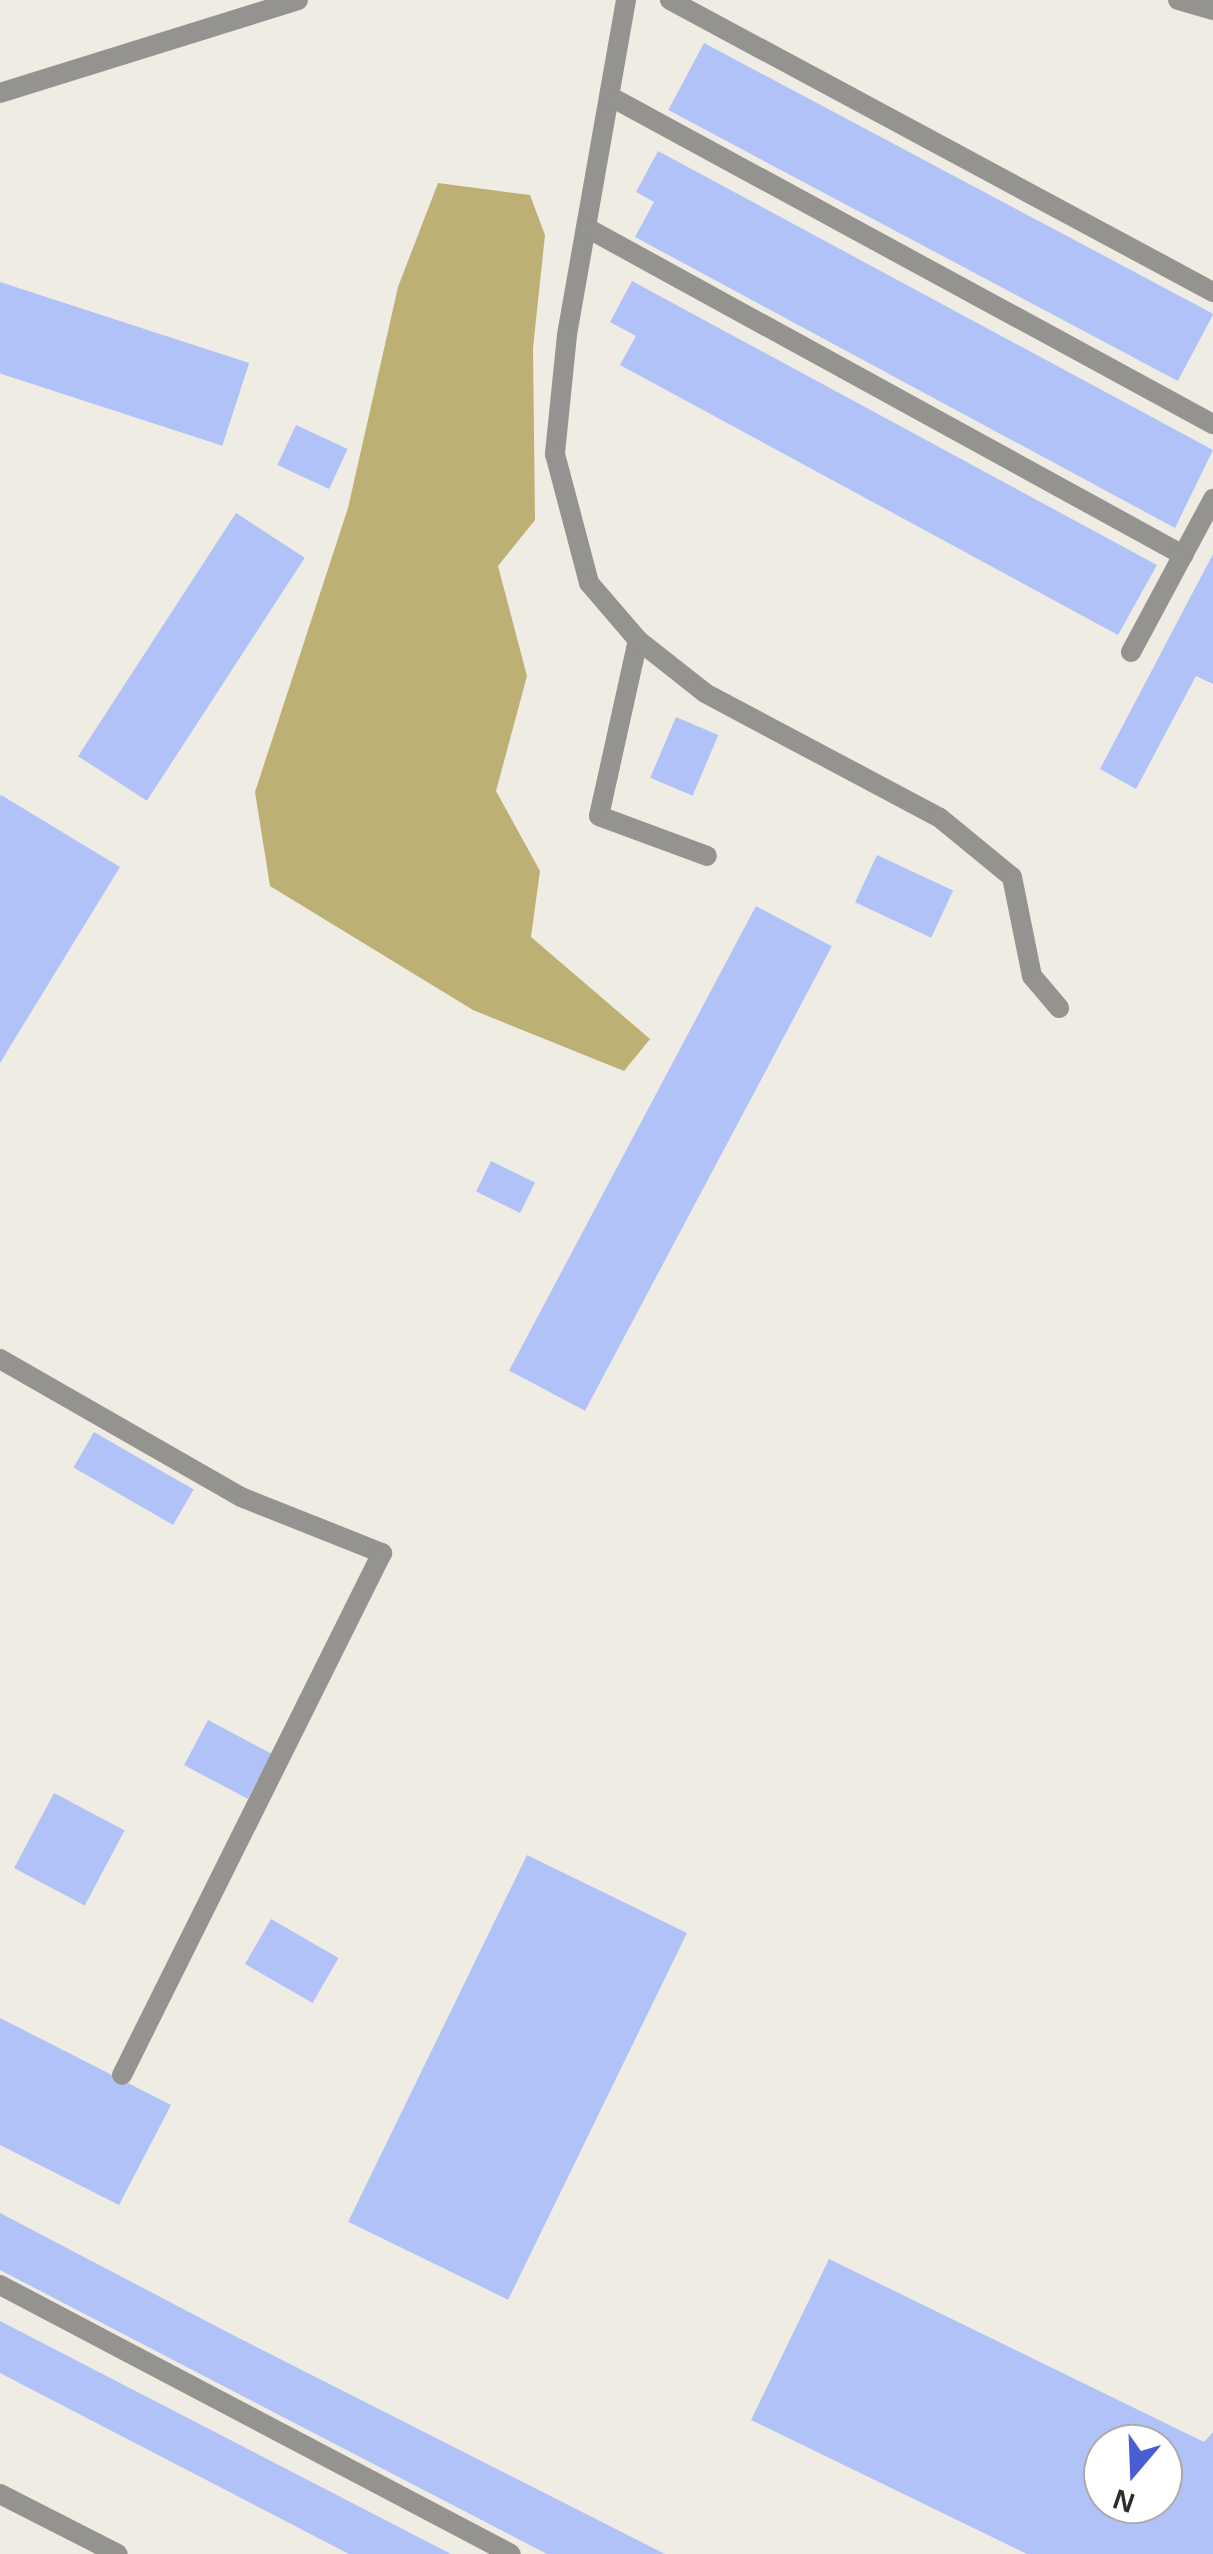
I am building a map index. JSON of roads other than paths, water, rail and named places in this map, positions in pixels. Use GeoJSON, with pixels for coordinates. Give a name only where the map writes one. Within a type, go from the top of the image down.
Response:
{"type":"FeatureCollection","features":[{"type":"Feature","properties":{"kind":"street"},"geometry":{"type":"LineString","coordinates":[[0,93],[298,0]]}},
{"type":"Feature","properties":{"kind":"street"},"geometry":{"type":"LineString","coordinates":[[626,0],[555,454],[589,583],[638,640],[706,693],[940,818],[1012,877],[1032,976],[1059,1008]]}},
{"type":"Feature","properties":{"kind":"street"},"geometry":{"type":"LineString","coordinates":[[670,0],[1213,292]]}},
{"type":"Feature","properties":{"kind":"street"},"geometry":{"type":"LineString","coordinates":[[1178,0],[1213,10]]}},
{"type":"Feature","properties":{"kind":"street"},"geometry":{"type":"LineString","coordinates":[[613,98],[1213,424]]}},
{"type":"Feature","properties":{"kind":"street"},"geometry":{"type":"LineString","coordinates":[[588,229],[1183,555]]}},
{"type":"Feature","properties":{"kind":"street"},"geometry":{"type":"LineString","coordinates":[[1131,652],[1213,499]]}},
{"type":"Feature","properties":{"kind":"street"},"geometry":{"type":"LineString","coordinates":[[638,640],[599,816],[707,856]]}},
{"type":"Feature","properties":{"kind":"street"},"geometry":{"type":"LineString","coordinates":[[0,1358],[241,1497],[382,1553],[122,2075]]}},
{"type":"Feature","properties":{"kind":"street"},"geometry":{"type":"LineString","coordinates":[[0,2285],[511,2554]]}},
{"type":"Feature","properties":{"kind":"street"},"geometry":{"type":"LineString","coordinates":[[0,2494],[118,2554]]}}]}
